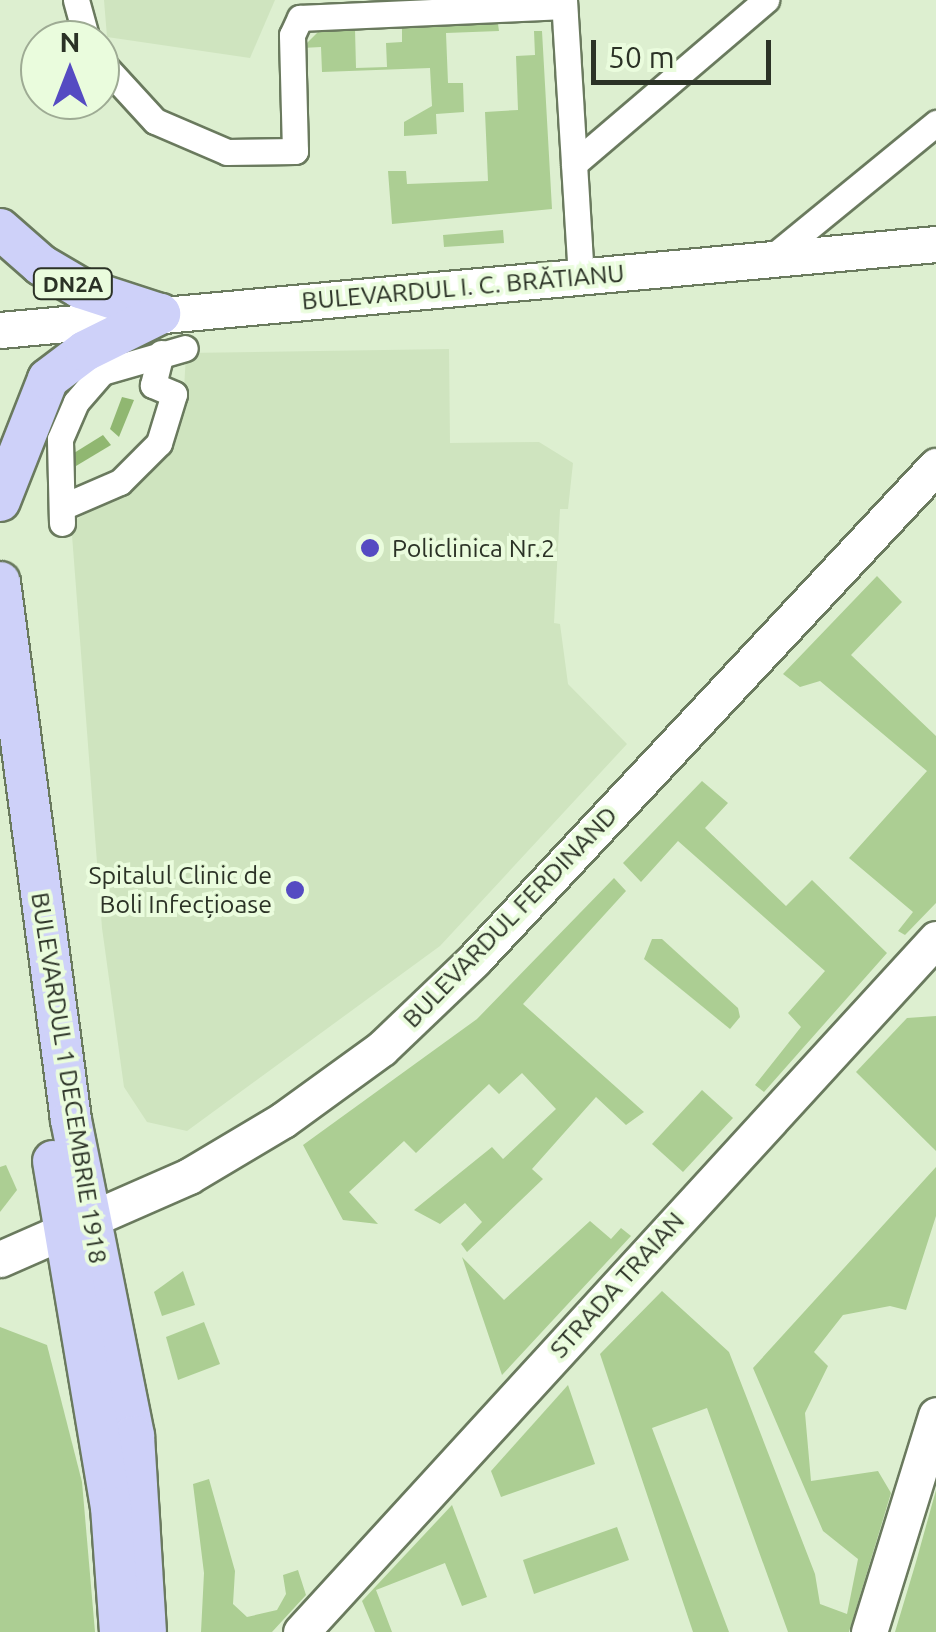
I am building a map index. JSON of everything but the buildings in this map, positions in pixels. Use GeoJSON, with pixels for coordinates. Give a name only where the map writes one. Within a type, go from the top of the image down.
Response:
{"type":"FeatureCollection","features":[{"type":"Feature","properties":{"kind":"main road","name":"DN2A"},"geometry":{"type":"LineString","coordinates":[[0,229],[40,265],[169,338]]}},
{"type":"Feature","properties":{"kind":"main road","name":"BULEVARDUL I. C. BRĂTIANU"},"geometry":{"type":"LineString","coordinates":[[0,330],[169,338],[582,276],[932,247]]}},
{"type":"Feature","properties":{"kind":"main road"},"geometry":{"type":"LineString","coordinates":[[0,501],[48,379],[85,351],[169,338]]}},
{"type":"Feature","properties":{"kind":"main road","name":"BULEVARDUL FERDINAND"},"geometry":{"type":"LineString","coordinates":[[0,1259],[188,1176],[296,1112],[382,1048],[473,961],[936,466]]}},
{"type":"Feature","properties":{"kind":"main road","name":"BULEVARDUL 1 DECEMBRIE 1918"},"geometry":{"type":"LineString","coordinates":[[0,582],[74,1226],[111,1507],[120,1632]]}},
{"type":"Feature","properties":{"kind":"main road","name":"BULEVARDUL 1 DECEMBRIE 1918"},"geometry":{"type":"LineString","coordinates":[[0,746],[74,1226],[134,1436],[146,1632]]}},
{"type":"Feature","properties":{"kind":"main road","name":"STRADA TRAIAN"},"geometry":{"type":"LineString","coordinates":[[301,1632],[936,940]]}},
{"type":"Feature","properties":{"kind":"main road"},"geometry":{"type":"LineString","coordinates":[[869,1632],[936,1415]]}},
{"type":"Feature","properties":{"kind":"street"},"geometry":{"type":"LineString","coordinates":[[574,164],[766,0]]}},
{"type":"Feature","properties":{"kind":"street"},"geometry":{"type":"LineString","coordinates":[[120,84],[155,122],[226,152],[295,151],[292,34],[300,18],[566,2],[582,276]]}},
{"type":"Feature","properties":{"kind":"street"},"geometry":{"type":"LineString","coordinates":[[768,260],[936,123]]}},
{"type":"Feature","properties":{"kind":"street"},"geometry":{"type":"LineString","coordinates":[[169,338],[153,385],[174,394],[159,443],[120,482],[62,515],[60,440],[76,402],[102,372],[169,338]]}},
{"type":"Feature","properties":{"kind":"shaded area"},"geometry":{"type":"Polygon","coordinates":[[[104,0],[275,0],[250,58],[120,39],[120,20],[106,20],[104,0]]]}},
{"type":"Feature","properties":{"kind":"shaded area"},"geometry":{"type":"Polygon","coordinates":[[[498,24],[499,31],[446,33],[448,83],[463,83],[464,112],[436,114],[437,134],[404,136],[404,122],[432,106],[430,68],[322,72],[321,47],[302,48],[320,30],[355,29],[356,68],[387,67],[386,43],[402,42],[402,26],[498,24]]]}},
{"type":"Feature","properties":{"kind":"shaded area"},"geometry":{"type":"Polygon","coordinates":[[[534,31],[542,31],[552,209],[392,224],[388,171],[406,171],[407,184],[488,181],[485,112],[518,110],[516,56],[535,55],[534,31]]]}},
{"type":"Feature","properties":{"kind":"shaded area"},"geometry":{"type":"Polygon","coordinates":[[[503,230],[504,243],[444,247],[443,235],[503,230]]]}},
{"type":"Feature","properties":{"kind":"shaded area"},"geometry":{"type":"Polygon","coordinates":[[[449,349],[450,443],[539,442],[573,463],[568,509],[560,509],[554,623],[560,624],[568,684],[627,744],[440,946],[187,1131],[147,1122],[124,1087],[102,928],[71,522],[126,492],[161,456],[184,390],[186,353],[449,349]]]}},
{"type":"Feature","properties":{"kind":"shaded area"},"geometry":{"type":"Polygon","coordinates":[[[122,397],[134,400],[119,437],[110,429],[122,397]]]}},
{"type":"Feature","properties":{"kind":"shaded area"},"geometry":{"type":"Polygon","coordinates":[[[103,435],[111,445],[76,466],[74,453],[103,435]]]}},
{"type":"Feature","properties":{"kind":"shaded area"},"geometry":{"type":"Polygon","coordinates":[[[877,576],[902,602],[851,655],[936,736],[936,903],[905,935],[898,931],[913,912],[849,858],[927,771],[820,681],[800,687],[783,674],[877,576]]]}},
{"type":"Feature","properties":{"kind":"shaded area"},"geometry":{"type":"Polygon","coordinates":[[[702,781],[728,803],[705,828],[786,906],[812,880],[887,953],[764,1092],[755,1085],[801,1027],[788,1013],[825,971],[678,841],[641,882],[623,863],[702,781]]]}},
{"type":"Feature","properties":{"kind":"shaded area"},"geometry":{"type":"Polygon","coordinates":[[[614,878],[626,891],[523,1004],[644,1112],[626,1125],[596,1097],[532,1169],[543,1179],[467,1252],[461,1244],[482,1222],[465,1203],[440,1224],[414,1210],[492,1147],[503,1159],[556,1109],[522,1073],[499,1094],[489,1084],[416,1153],[404,1141],[349,1192],[378,1224],[343,1220],[303,1145],[477,1019],[614,878]]]}},
{"type":"Feature","properties":{"kind":"shaded area"},"geometry":{"type":"Polygon","coordinates":[[[652,939],[662,939],[738,1008],[740,1017],[730,1029],[644,959],[652,939]]]}},
{"type":"Feature","properties":{"kind":"shaded area"},"geometry":{"type":"Polygon","coordinates":[[[936,1016],[936,1151],[856,1072],[907,1018],[936,1016]]]}},
{"type":"Feature","properties":{"kind":"shaded area"},"geometry":{"type":"Polygon","coordinates":[[[702,1090],[733,1118],[683,1172],[652,1144],[702,1090]]]}},
{"type":"Feature","properties":{"kind":"shaded area"},"geometry":{"type":"Polygon","coordinates":[[[6,1165],[17,1190],[0,1212],[0,1167],[6,1165]]]}},
{"type":"Feature","properties":{"kind":"shaded area"},"geometry":{"type":"Polygon","coordinates":[[[936,1167],[936,1216],[906,1310],[890,1306],[843,1315],[814,1352],[828,1366],[805,1413],[811,1481],[878,1471],[891,1493],[849,1632],[788,1632],[707,1408],[652,1428],[729,1632],[693,1632],[600,1354],[662,1291],[729,1352],[815,1574],[820,1604],[847,1614],[858,1559],[823,1531],[753,1368],[936,1167]]]}},
{"type":"Feature","properties":{"kind":"shaded area"},"geometry":{"type":"Polygon","coordinates":[[[590,1221],[611,1239],[621,1228],[631,1236],[502,1375],[462,1257],[504,1300],[590,1221]]]}},
{"type":"Feature","properties":{"kind":"shaded area"},"geometry":{"type":"Polygon","coordinates":[[[183,1271],[195,1305],[162,1316],[154,1292],[183,1271]]]}},
{"type":"Feature","properties":{"kind":"shaded area"},"geometry":{"type":"Polygon","coordinates":[[[204,1322],[220,1364],[178,1380],[166,1337],[204,1322]]]}},
{"type":"Feature","properties":{"kind":"shaded area"},"geometry":{"type":"Polygon","coordinates":[[[0,1327],[47,1345],[82,1482],[95,1632],[0,1632],[0,1327]]]}},
{"type":"Feature","properties":{"kind":"shaded area"},"geometry":{"type":"Polygon","coordinates":[[[568,1385],[595,1464],[501,1497],[491,1471],[568,1385]]]}},
{"type":"Feature","properties":{"kind":"shaded area"},"geometry":{"type":"Polygon","coordinates":[[[209,1479],[235,1571],[233,1604],[247,1617],[277,1610],[286,1594],[283,1575],[298,1570],[306,1595],[272,1632],[201,1632],[204,1573],[193,1484],[209,1479]]]}},
{"type":"Feature","properties":{"kind":"shaded area"},"geometry":{"type":"Polygon","coordinates":[[[936,1490],[936,1632],[895,1632],[916,1562],[936,1490]]]}},
{"type":"Feature","properties":{"kind":"shaded area"},"geometry":{"type":"Polygon","coordinates":[[[452,1505],[487,1597],[462,1606],[445,1563],[376,1590],[392,1632],[375,1632],[362,1601],[452,1505]]]}},
{"type":"Feature","properties":{"kind":"shaded area"},"geometry":{"type":"Polygon","coordinates":[[[617,1527],[629,1560],[534,1594],[523,1560],[617,1527]]]}},
{"type":"Feature","properties":{"kind":"place","name":"Policlinica Nr.2"},"geometry":{"type":"Point","coordinates":[370,548]}},
{"type":"Feature","properties":{"kind":"place","name":"Spitalul Clinic de Boli Infecțioase"},"geometry":{"type":"Point","coordinates":[295,890]}}]}
